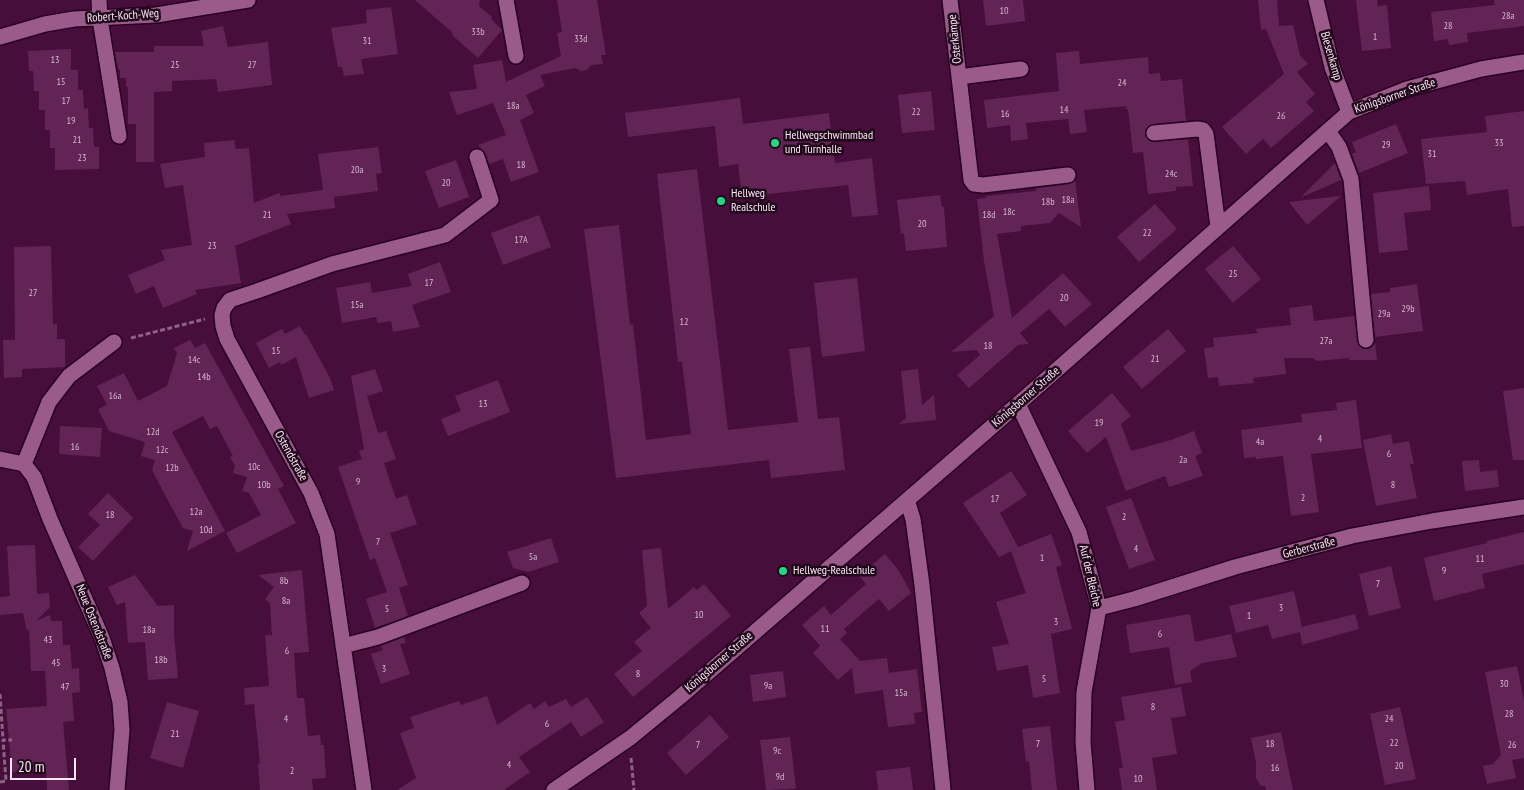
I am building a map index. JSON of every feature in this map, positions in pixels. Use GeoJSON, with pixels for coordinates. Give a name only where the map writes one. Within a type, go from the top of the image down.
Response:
{"type":"FeatureCollection","features":[{"type":"Feature","properties":{"kind":"street"},"geometry":{"type":"LineString","coordinates":[[99,0],[100,19],[119,136]]}},
{"type":"Feature","properties":{"kind":"street","name":"Robert-Koch-Weg"},"geometry":{"type":"LineString","coordinates":[[0,37],[45,24],[74,19],[156,15],[248,0]]}},
{"type":"Feature","properties":{"kind":"street"},"geometry":{"type":"LineString","coordinates":[[506,0],[516,56]]}},
{"type":"Feature","properties":{"kind":"street","name":"Osterkämpe"},"geometry":{"type":"LineString","coordinates":[[950,0],[971,180],[974,184],[983,185],[1068,175]]}},
{"type":"Feature","properties":{"kind":"street","name":"Biesenkamp"},"geometry":{"type":"LineString","coordinates":[[1316,0],[1332,67],[1349,112]]}},
{"type":"Feature","properties":{"kind":"street","name":"Königsborner Straße"},"geometry":{"type":"LineString","coordinates":[[554,790],[630,738],[680,697],[1018,404],[1349,112],[1407,89],[1481,69],[1524,62]]}},
{"type":"Feature","properties":{"kind":"street","name":"Osterkämpe"},"geometry":{"type":"LineString","coordinates":[[959,77],[1021,70]]}},
{"type":"Feature","properties":{"kind":"street"},"geometry":{"type":"LineString","coordinates":[[1154,133],[1197,129],[1203,130],[1206,134],[1218,227]]}},
{"type":"Feature","properties":{"kind":"street"},"geometry":{"type":"LineString","coordinates":[[1328,131],[1339,147],[1351,178],[1366,340]]}},
{"type":"Feature","properties":{"kind":"street"},"geometry":{"type":"LineString","coordinates":[[222,315],[224,308],[230,300],[332,264],[445,234],[491,200],[477,157]]}},
{"type":"Feature","properties":{"kind":"street","name":"Ostendstraße"},"geometry":{"type":"LineString","coordinates":[[222,315],[227,339],[311,493],[327,534],[364,790]]}},
{"type":"Feature","properties":{"kind":"street"},"geometry":{"type":"LineString","coordinates":[[0,459],[24,464],[49,402],[69,376],[114,342]]}},
{"type":"Feature","properties":{"kind":"street","name":"Auf der Bleiche"},"geometry":{"type":"LineString","coordinates":[[1018,404],[1079,532],[1099,608],[1084,692],[1083,742],[1087,790]]}},
{"type":"Feature","properties":{"kind":"street","name":"Neue Ostendstraße"},"geometry":{"type":"LineString","coordinates":[[24,464],[34,477],[50,519],[102,638],[112,668],[120,702],[122,730],[117,790]]}},
{"type":"Feature","properties":{"kind":"street"},"geometry":{"type":"LineString","coordinates":[[907,500],[913,519],[922,585],[943,790]]}},
{"type":"Feature","properties":{"kind":"street","name":"Gerberstraße"},"geometry":{"type":"LineString","coordinates":[[1099,608],[1236,567],[1352,536],[1432,520],[1524,507]]}},
{"type":"Feature","properties":{"kind":"street"},"geometry":{"type":"LineString","coordinates":[[343,646],[378,637],[522,583]]}},
{"type":"Feature","properties":{"kind":"path"},"geometry":{"type":"LineString","coordinates":[[114,342],[222,315]]}},
{"type":"Feature","properties":{"kind":"path"},"geometry":{"type":"LineString","coordinates":[[0,694],[6,781],[0,782]]}},
{"type":"Feature","properties":{"kind":"path"},"geometry":{"type":"LineString","coordinates":[[630,738],[634,790]]}},
{"type":"Feature","properties":{"kind":"path"},"geometry":{"type":"LineString","coordinates":[[3,740],[12,740]]}},
{"type":"Feature","properties":{"kind":"building"},"geometry":{"type":"Polygon","coordinates":[[[415,0],[480,0],[479,6],[492,17],[491,19],[502,30],[478,58],[415,0]]]}},
{"type":"Feature","properties":{"kind":"building"},"geometry":{"type":"Polygon","coordinates":[[[557,0],[597,0],[606,55],[601,55],[603,64],[591,65],[587,70],[581,71],[575,68],[540,75],[545,86],[526,95],[534,113],[520,120],[539,172],[511,182],[503,159],[489,164],[486,154],[478,145],[506,135],[493,103],[457,115],[449,92],[477,89],[473,65],[502,60],[506,82],[561,56],[557,33],[562,32],[557,0]]]}},
{"type":"Feature","properties":{"kind":"building"},"geometry":{"type":"Polygon","coordinates":[[[983,0],[1023,0],[1025,21],[986,26],[983,0]]]}},
{"type":"Feature","properties":{"kind":"building"},"geometry":{"type":"Polygon","coordinates":[[[1258,0],[1277,0],[1279,26],[1293,25],[1300,55],[1308,64],[1297,72],[1315,94],[1306,102],[1314,111],[1271,148],[1263,139],[1246,154],[1222,127],[1284,74],[1266,29],[1261,30],[1258,0]]]}},
{"type":"Feature","properties":{"kind":"building"},"geometry":{"type":"Polygon","coordinates":[[[1356,0],[1377,0],[1378,6],[1387,5],[1391,48],[1362,51],[1356,0]]]}},
{"type":"Feature","properties":{"kind":"building"},"geometry":{"type":"Polygon","coordinates":[[[1494,0],[1524,0],[1524,26],[1467,33],[1468,42],[1449,45],[1448,39],[1434,41],[1431,12],[1495,5],[1494,0]]]}},
{"type":"Feature","properties":{"kind":"building"},"geometry":{"type":"Polygon","coordinates":[[[391,7],[398,54],[361,59],[364,74],[344,76],[342,67],[338,67],[331,28],[367,23],[366,10],[391,7]]]}},
{"type":"Feature","properties":{"kind":"building"},"geometry":{"type":"Polygon","coordinates":[[[223,26],[228,47],[268,42],[272,85],[218,92],[216,79],[172,81],[172,91],[154,92],[154,162],[136,162],[136,124],[128,124],[128,87],[126,87],[126,78],[120,78],[120,70],[118,69],[115,52],[154,52],[154,46],[204,46],[201,31],[223,26]]]}},
{"type":"Feature","properties":{"kind":"building"},"geometry":{"type":"Polygon","coordinates":[[[71,49],[71,70],[78,70],[78,90],[83,90],[84,109],[88,108],[89,128],[93,128],[94,147],[99,147],[99,169],[55,170],[55,148],[50,148],[50,130],[45,130],[45,110],[39,110],[39,91],[34,91],[33,71],[29,71],[28,51],[71,49]]]}},
{"type":"Feature","properties":{"kind":"building"},"geometry":{"type":"Polygon","coordinates":[[[1079,51],[1080,64],[1148,57],[1149,74],[1160,73],[1161,81],[1182,79],[1186,121],[1153,124],[1146,129],[1145,134],[1150,141],[1154,142],[1188,139],[1193,186],[1176,187],[1176,191],[1148,194],[1143,152],[1133,153],[1128,109],[1126,109],[1126,106],[1084,110],[1087,132],[1070,134],[1068,119],[1026,123],[1028,139],[1011,141],[1010,125],[987,128],[984,100],[1059,91],[1056,53],[1079,51]]]}},
{"type":"Feature","properties":{"kind":"building"},"geometry":{"type":"Polygon","coordinates":[[[931,91],[935,130],[902,133],[898,95],[931,91]]]}},
{"type":"Feature","properties":{"kind":"building","name":"Hellwegschwimmbad und Turnhalle"},"geometry":{"type":"Polygon","coordinates":[[[740,98],[743,124],[829,113],[835,163],[872,158],[878,215],[852,217],[848,185],[742,197],[738,164],[719,167],[715,126],[628,137],[625,113],[740,98]]]}},
{"type":"Feature","properties":{"kind":"building"},"geometry":{"type":"Polygon","coordinates":[[[1524,111],[1524,226],[1512,227],[1508,189],[1467,195],[1465,181],[1426,184],[1421,139],[1487,132],[1485,116],[1524,111]]]}},
{"type":"Feature","properties":{"kind":"building"},"geometry":{"type":"Polygon","coordinates":[[[1396,124],[1408,153],[1359,173],[1352,154],[1356,152],[1352,142],[1396,124]]]}},
{"type":"Feature","properties":{"kind":"building"},"geometry":{"type":"Polygon","coordinates":[[[234,140],[236,149],[249,148],[254,203],[279,193],[281,196],[323,190],[318,154],[378,147],[382,173],[376,174],[378,191],[334,197],[335,208],[287,214],[291,224],[235,246],[241,283],[195,290],[197,294],[163,308],[154,286],[136,294],[128,275],[165,260],[161,250],[192,245],[183,185],[165,188],[160,164],[205,157],[204,143],[234,140]]]}},
{"type":"Feature","properties":{"kind":"building"},"geometry":{"type":"Polygon","coordinates":[[[456,160],[469,197],[439,208],[425,171],[456,160]]]}},
{"type":"Feature","properties":{"kind":"building"},"geometry":{"type":"Polygon","coordinates":[[[1335,163],[1341,180],[1302,197],[1302,196],[1335,163]]]}},
{"type":"Feature","properties":{"kind":"building"},"geometry":{"type":"Polygon","coordinates":[[[697,169],[728,430],[798,422],[789,349],[810,347],[818,419],[839,417],[845,470],[771,478],[769,460],[616,478],[584,229],[619,225],[630,325],[633,324],[646,440],[691,434],[682,362],[678,362],[657,174],[697,169]]]}},
{"type":"Feature","properties":{"kind":"building"},"geometry":{"type":"Polygon","coordinates":[[[1075,180],[1081,227],[1059,213],[1050,223],[1021,226],[1021,231],[997,234],[1012,318],[1063,273],[1092,304],[1065,327],[1049,309],[1020,333],[1029,344],[1018,345],[969,388],[957,375],[980,355],[977,350],[951,352],[994,316],[984,261],[977,199],[986,198],[986,196],[1036,191],[1036,188],[1069,184],[1075,180]]]}},
{"type":"Feature","properties":{"kind":"building"},"geometry":{"type":"Polygon","coordinates":[[[1429,186],[1431,210],[1404,213],[1408,250],[1379,253],[1373,193],[1429,186]]]}},
{"type":"Feature","properties":{"kind":"building"},"geometry":{"type":"Polygon","coordinates":[[[940,195],[942,207],[944,207],[947,247],[906,251],[904,233],[901,234],[897,200],[940,195]]]}},
{"type":"Feature","properties":{"kind":"building"},"geometry":{"type":"Polygon","coordinates":[[[1341,196],[1307,225],[1289,202],[1341,196]]]}},
{"type":"Feature","properties":{"kind":"building"},"geometry":{"type":"Polygon","coordinates":[[[1155,204],[1177,229],[1139,262],[1117,237],[1155,204]]]}},
{"type":"Feature","properties":{"kind":"building"},"geometry":{"type":"Polygon","coordinates":[[[539,215],[551,247],[503,265],[491,233],[539,215]]]}},
{"type":"Feature","properties":{"kind":"building"},"geometry":{"type":"Polygon","coordinates":[[[51,246],[53,324],[57,324],[57,339],[65,339],[65,367],[22,369],[22,377],[4,378],[3,340],[15,340],[14,247],[51,246]]]}},
{"type":"Feature","properties":{"kind":"building"},"geometry":{"type":"Polygon","coordinates":[[[1233,246],[1261,279],[1233,303],[1205,269],[1233,246]]]}},
{"type":"Feature","properties":{"kind":"building"},"geometry":{"type":"Polygon","coordinates":[[[440,262],[451,292],[412,305],[420,327],[393,332],[391,321],[378,323],[376,317],[342,323],[336,288],[370,282],[372,293],[412,286],[408,274],[440,262]]]}},
{"type":"Feature","properties":{"kind":"building"},"geometry":{"type":"Polygon","coordinates":[[[857,278],[865,351],[822,357],[814,283],[857,278]]]}},
{"type":"Feature","properties":{"kind":"building"},"geometry":{"type":"Polygon","coordinates":[[[1417,284],[1423,331],[1375,337],[1371,294],[1390,292],[1390,288],[1417,284]]]}},
{"type":"Feature","properties":{"kind":"building"},"geometry":{"type":"Polygon","coordinates":[[[1312,305],[1314,321],[1354,316],[1358,345],[1367,349],[1372,347],[1375,342],[1377,360],[1349,360],[1349,358],[1317,361],[1313,358],[1284,358],[1286,374],[1253,378],[1254,383],[1219,386],[1218,377],[1208,378],[1204,348],[1214,347],[1213,338],[1258,333],[1255,329],[1291,325],[1289,308],[1312,305]]]}},
{"type":"Feature","properties":{"kind":"building"},"geometry":{"type":"Polygon","coordinates":[[[300,326],[330,378],[334,390],[309,398],[296,357],[281,365],[280,362],[269,368],[256,343],[282,329],[285,334],[300,326]]]}},
{"type":"Feature","properties":{"kind":"building"},"geometry":{"type":"Polygon","coordinates":[[[1168,329],[1186,351],[1142,389],[1123,367],[1168,329]]]}},
{"type":"Feature","properties":{"kind":"building"},"geometry":{"type":"Polygon","coordinates":[[[190,340],[195,348],[205,343],[284,486],[278,489],[296,523],[237,553],[226,533],[261,515],[249,493],[242,491],[247,477],[233,473],[235,466],[230,457],[233,456],[217,426],[210,429],[203,416],[172,432],[225,531],[187,551],[193,531],[183,528],[165,495],[152,470],[155,460],[141,456],[145,442],[109,431],[98,409],[107,405],[97,386],[124,373],[138,401],[167,386],[177,353],[174,348],[190,340]]]}},
{"type":"Feature","properties":{"kind":"building"},"geometry":{"type":"Polygon","coordinates":[[[375,369],[383,391],[367,396],[378,433],[386,431],[396,459],[384,463],[396,499],[407,495],[417,524],[390,533],[408,585],[387,592],[375,558],[370,560],[338,467],[362,459],[359,451],[364,449],[351,376],[375,369]]]}},
{"type":"Feature","properties":{"kind":"building"},"geometry":{"type":"Polygon","coordinates":[[[918,369],[922,405],[934,395],[936,420],[899,424],[906,418],[901,371],[918,369]]]}},
{"type":"Feature","properties":{"kind":"building"},"geometry":{"type":"Polygon","coordinates":[[[498,380],[510,412],[448,436],[441,419],[461,411],[455,396],[498,380]]]}},
{"type":"Feature","properties":{"kind":"building"},"geometry":{"type":"Polygon","coordinates":[[[1524,388],[1524,460],[1513,460],[1503,391],[1524,388]]]}},
{"type":"Feature","properties":{"kind":"building"},"geometry":{"type":"Polygon","coordinates":[[[1112,393],[1131,416],[1121,424],[1131,451],[1171,440],[1194,431],[1202,453],[1195,456],[1203,476],[1169,487],[1165,476],[1126,491],[1106,437],[1087,453],[1068,431],[1112,393]]]}},
{"type":"Feature","properties":{"kind":"building"},"geometry":{"type":"Polygon","coordinates":[[[1356,400],[1362,448],[1311,454],[1319,512],[1291,516],[1283,456],[1256,459],[1256,457],[1244,458],[1241,430],[1302,422],[1301,414],[1337,410],[1336,403],[1356,400]]]}},
{"type":"Feature","properties":{"kind":"building"},"geometry":{"type":"Polygon","coordinates":[[[60,426],[102,428],[100,457],[59,454],[60,426]]]}},
{"type":"Feature","properties":{"kind":"building"},"geometry":{"type":"Polygon","coordinates":[[[1391,434],[1393,444],[1409,441],[1414,464],[1410,464],[1417,498],[1376,506],[1363,440],[1391,434]]]}},
{"type":"Feature","properties":{"kind":"building"},"geometry":{"type":"Polygon","coordinates":[[[1479,460],[1480,472],[1497,470],[1499,487],[1465,491],[1462,461],[1479,460]]]}},
{"type":"Feature","properties":{"kind":"building"},"geometry":{"type":"Polygon","coordinates":[[[1011,471],[1027,495],[1000,513],[1018,547],[1051,534],[1062,565],[1056,567],[1072,629],[1051,634],[1060,693],[1033,698],[1028,665],[997,671],[992,647],[1009,644],[996,602],[1026,593],[1011,551],[999,557],[963,503],[1011,471]]]}},
{"type":"Feature","properties":{"kind":"building"},"geometry":{"type":"Polygon","coordinates":[[[108,493],[133,518],[93,561],[78,547],[100,525],[88,514],[108,493]]]}},
{"type":"Feature","properties":{"kind":"building"},"geometry":{"type":"Polygon","coordinates":[[[1131,498],[1155,560],[1129,569],[1106,507],[1131,498]]]}},
{"type":"Feature","properties":{"kind":"building"},"geometry":{"type":"Polygon","coordinates":[[[1524,532],[1524,564],[1482,574],[1485,588],[1434,601],[1424,558],[1524,532]]]}},
{"type":"Feature","properties":{"kind":"building"},"geometry":{"type":"Polygon","coordinates":[[[551,538],[559,562],[528,572],[513,568],[507,552],[551,538]]]}},
{"type":"Feature","properties":{"kind":"building"},"geometry":{"type":"Polygon","coordinates":[[[35,545],[37,594],[49,593],[50,607],[36,621],[50,615],[51,621],[62,621],[63,645],[70,645],[72,669],[79,668],[80,692],[72,693],[74,721],[63,722],[69,790],[47,790],[46,769],[12,772],[6,709],[47,706],[45,671],[31,671],[29,629],[27,631],[23,613],[0,615],[0,597],[10,596],[7,546],[35,545]]]}},
{"type":"Feature","properties":{"kind":"building"},"geometry":{"type":"Polygon","coordinates":[[[661,548],[668,609],[694,587],[697,590],[704,584],[731,616],[633,697],[614,674],[642,651],[634,642],[651,628],[639,613],[647,606],[642,550],[661,548]]]}},
{"type":"Feature","properties":{"kind":"building"},"geometry":{"type":"Polygon","coordinates":[[[885,554],[899,571],[911,593],[889,611],[879,599],[844,629],[847,633],[840,639],[860,661],[887,658],[889,673],[917,669],[922,712],[914,713],[915,724],[888,727],[883,690],[855,694],[852,668],[838,680],[813,653],[820,646],[802,625],[824,606],[831,615],[866,584],[859,576],[885,554]]]}},
{"type":"Feature","properties":{"kind":"building"},"geometry":{"type":"Polygon","coordinates":[[[1391,566],[1401,608],[1369,616],[1359,574],[1391,566]]]}},
{"type":"Feature","properties":{"kind":"building"},"geometry":{"type":"Polygon","coordinates":[[[302,570],[309,652],[294,653],[297,698],[304,698],[308,736],[320,735],[321,745],[324,745],[326,778],[312,779],[313,790],[260,790],[258,764],[260,764],[254,704],[245,705],[244,688],[269,686],[265,635],[272,635],[270,603],[265,599],[274,587],[258,575],[302,570]]]}},
{"type":"Feature","properties":{"kind":"building"},"geometry":{"type":"Polygon","coordinates":[[[135,575],[158,606],[174,605],[174,634],[178,678],[148,680],[145,642],[128,643],[125,602],[117,605],[108,587],[135,575]]]}},
{"type":"Feature","properties":{"kind":"building"},"geometry":{"type":"Polygon","coordinates":[[[399,588],[408,616],[375,628],[366,599],[399,588]]]}},
{"type":"Feature","properties":{"kind":"building"},"geometry":{"type":"Polygon","coordinates":[[[1294,591],[1302,627],[1355,614],[1359,629],[1302,645],[1300,632],[1272,639],[1268,625],[1236,633],[1229,606],[1294,591]]]}},
{"type":"Feature","properties":{"kind":"building"},"geometry":{"type":"Polygon","coordinates":[[[1190,614],[1195,642],[1231,634],[1237,657],[1202,663],[1190,671],[1192,682],[1175,685],[1169,647],[1130,653],[1126,625],[1190,614]]]}},
{"type":"Feature","properties":{"kind":"building"},"geometry":{"type":"Polygon","coordinates":[[[404,637],[406,643],[400,644],[410,674],[381,684],[371,654],[383,650],[381,646],[404,637]]]}},
{"type":"Feature","properties":{"kind":"building"},"geometry":{"type":"Polygon","coordinates":[[[1517,666],[1524,700],[1524,758],[1512,760],[1516,778],[1487,784],[1483,766],[1493,764],[1501,755],[1485,672],[1517,666]]]}},
{"type":"Feature","properties":{"kind":"building"},"geometry":{"type":"Polygon","coordinates":[[[783,671],[786,697],[753,702],[750,675],[783,671]]]}},
{"type":"Feature","properties":{"kind":"building"},"geometry":{"type":"Polygon","coordinates":[[[1181,687],[1186,716],[1171,718],[1177,754],[1152,758],[1157,790],[1122,790],[1119,768],[1123,768],[1115,722],[1125,720],[1121,697],[1181,687]]]}},
{"type":"Feature","properties":{"kind":"building"},"geometry":{"type":"Polygon","coordinates":[[[487,696],[497,725],[530,703],[534,709],[545,701],[549,707],[566,699],[571,707],[587,697],[604,722],[581,737],[571,722],[519,757],[530,772],[504,790],[397,790],[416,778],[400,733],[414,728],[410,717],[459,701],[461,705],[487,696]]]}},
{"type":"Feature","properties":{"kind":"building"},"geometry":{"type":"Polygon","coordinates":[[[167,702],[199,711],[183,768],[150,758],[167,702]]]}},
{"type":"Feature","properties":{"kind":"building"},"geometry":{"type":"Polygon","coordinates":[[[1400,707],[1416,779],[1385,785],[1370,714],[1400,707]]]}},
{"type":"Feature","properties":{"kind":"building"},"geometry":{"type":"Polygon","coordinates":[[[710,715],[729,737],[686,775],[667,753],[710,715]]]}},
{"type":"Feature","properties":{"kind":"building"},"geometry":{"type":"Polygon","coordinates":[[[1050,726],[1057,790],[1032,790],[1029,761],[1026,762],[1022,729],[1050,726]]]}},
{"type":"Feature","properties":{"kind":"building"},"geometry":{"type":"Polygon","coordinates":[[[1281,732],[1293,790],[1266,790],[1265,786],[1261,786],[1256,778],[1256,763],[1251,738],[1281,732]]]}},
{"type":"Feature","properties":{"kind":"building"},"geometry":{"type":"Polygon","coordinates":[[[790,737],[796,789],[766,790],[760,740],[790,737]]]}},
{"type":"Feature","properties":{"kind":"building"},"geometry":{"type":"Polygon","coordinates":[[[910,767],[913,790],[878,790],[876,771],[910,767]]]}},
{"type":"Feature","properties":{"kind":"place","name":"Hellwegschwimmbad und Turnhalle"},"geometry":{"type":"Point","coordinates":[775,143]}},
{"type":"Feature","properties":{"kind":"place","name":"Hellweg Realschule"},"geometry":{"type":"Point","coordinates":[721,201]}},
{"type":"Feature","properties":{"kind":"place","name":"Hellweg-Realschule"},"geometry":{"type":"Point","coordinates":[783,571]}}]}
